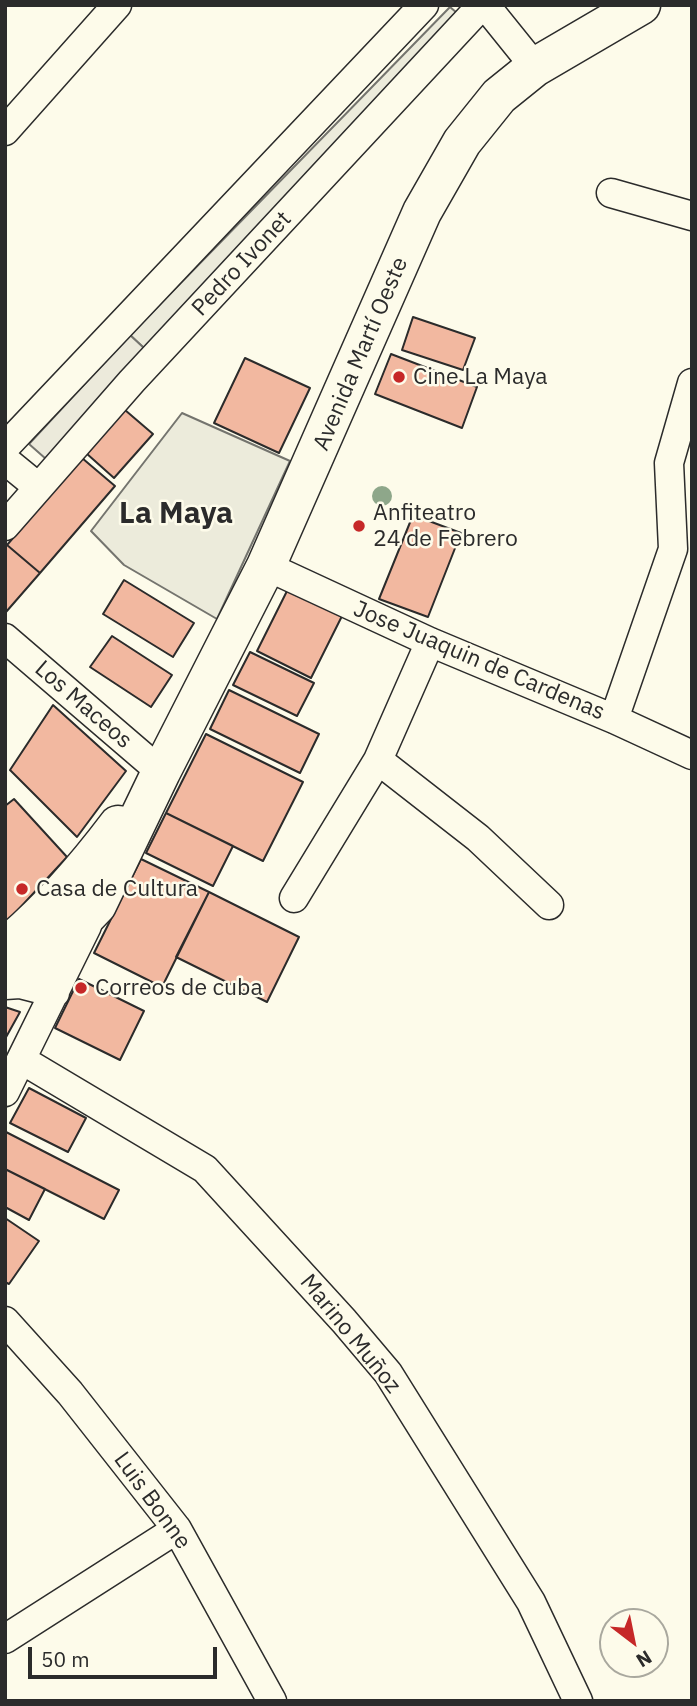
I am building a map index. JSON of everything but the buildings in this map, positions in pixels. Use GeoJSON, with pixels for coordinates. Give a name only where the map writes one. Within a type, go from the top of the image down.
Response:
{"type":"FeatureCollection","features":[{"type":"Feature","properties":{"kind":"highway","name":"Avenida Martí Oeste"},"geometry":{"type":"LineString","coordinates":[[5,976],[49,955],[97,905],[266,566],[422,212],[462,142],[499,96],[535,67],[641,5]]}},
{"type":"Feature","properties":{"kind":"highway","name":"Avenida Martí Oeste"},"geometry":{"type":"LineString","coordinates":[[5,947],[73,883],[161,772]]}},
{"type":"Feature","properties":{"kind":"street"},"geometry":{"type":"LineString","coordinates":[[5,131],[117,5]]}},
{"type":"Feature","properties":{"kind":"street","name":"Pedro Ivonet"},"geometry":{"type":"LineString","coordinates":[[5,447],[424,5]]}},
{"type":"Feature","properties":{"kind":"street"},"geometry":{"type":"LineString","coordinates":[[484,5],[535,67]]}},
{"type":"Feature","properties":{"kind":"street","name":"Pedro Ivonet"},"geometry":{"type":"LineString","coordinates":[[5,526],[132,381],[484,5]]}},
{"type":"Feature","properties":{"kind":"street"},"geometry":{"type":"LineString","coordinates":[[611,193],[692,216]]}},
{"type":"Feature","properties":{"kind":"street"},"geometry":{"type":"LineString","coordinates":[[614,719],[673,549],[669,463],[692,383]]}},
{"type":"Feature","properties":{"kind":"street"},"geometry":{"type":"LineString","coordinates":[[5,460],[38,487]]}},
{"type":"Feature","properties":{"kind":"street","name":"Jose Juaquin de Cardenas"},"geometry":{"type":"LineString","coordinates":[[266,566],[430,642],[614,719],[692,755]]}},
{"type":"Feature","properties":{"kind":"street","name":"Los Maceos"},"geometry":{"type":"LineString","coordinates":[[5,638],[161,772]]}},
{"type":"Feature","properties":{"kind":"street"},"geometry":{"type":"LineString","coordinates":[[294,898],[378,760],[430,642]]}},
{"type":"Feature","properties":{"kind":"street"},"geometry":{"type":"LineString","coordinates":[[378,760],[478,838],[549,905]]}},
{"type":"Feature","properties":{"kind":"street"},"geometry":{"type":"LineString","coordinates":[[5,1092],[97,905]]}},
{"type":"Feature","properties":{"kind":"street"},"geometry":{"type":"LineString","coordinates":[[5,985],[20,984],[55,993]]}},
{"type":"Feature","properties":{"kind":"street","name":"Marino Muñoz"},"geometry":{"type":"LineString","coordinates":[[22,1060],[205,1169],[344,1321],[388,1373],[531,1602],[578,1701]]}},
{"type":"Feature","properties":{"kind":"street","name":"Luis Bonne"},"geometry":{"type":"LineString","coordinates":[[5,1321],[70,1393],[177,1529],[272,1701]]}},
{"type":"Feature","properties":{"kind":"street"},"geometry":{"type":"LineString","coordinates":[[5,1639],[177,1529]]}},
{"type":"Feature","properties":{"kind":"shaded area"},"geometry":{"type":"Polygon","coordinates":[[[450,7],[457,13],[145,349],[130,335],[450,7]]]}},
{"type":"Feature","properties":{"kind":"shaded area"},"geometry":{"type":"Polygon","coordinates":[[[130,335],[145,349],[46,459],[29,444],[130,335]]]}},
{"type":"Feature","properties":{"kind":"shaded area"},"geometry":{"type":"Polygon","coordinates":[[[182,413],[290,461],[217,619],[124,565],[91,531],[182,413]]]}},
{"type":"Feature","properties":{"kind":"place","name":"Cine La Maya"},"geometry":{"type":"Point","coordinates":[399,377]}},
{"type":"Feature","properties":{"kind":"place","name":"Anfiteatro 24 de Febrero"},"geometry":{"type":"Point","coordinates":[359,526]}},
{"type":"Feature","properties":{"kind":"place","name":"Casa de Cultura"},"geometry":{"type":"Point","coordinates":[22,889]}},
{"type":"Feature","properties":{"kind":"place","name":"Correos de cuba"},"geometry":{"type":"Point","coordinates":[81,988]}},
{"type":"Feature","properties":{"kind":"district","name":"La Maya"},"geometry":{"type":"Point","coordinates":[176,514]}}]}
